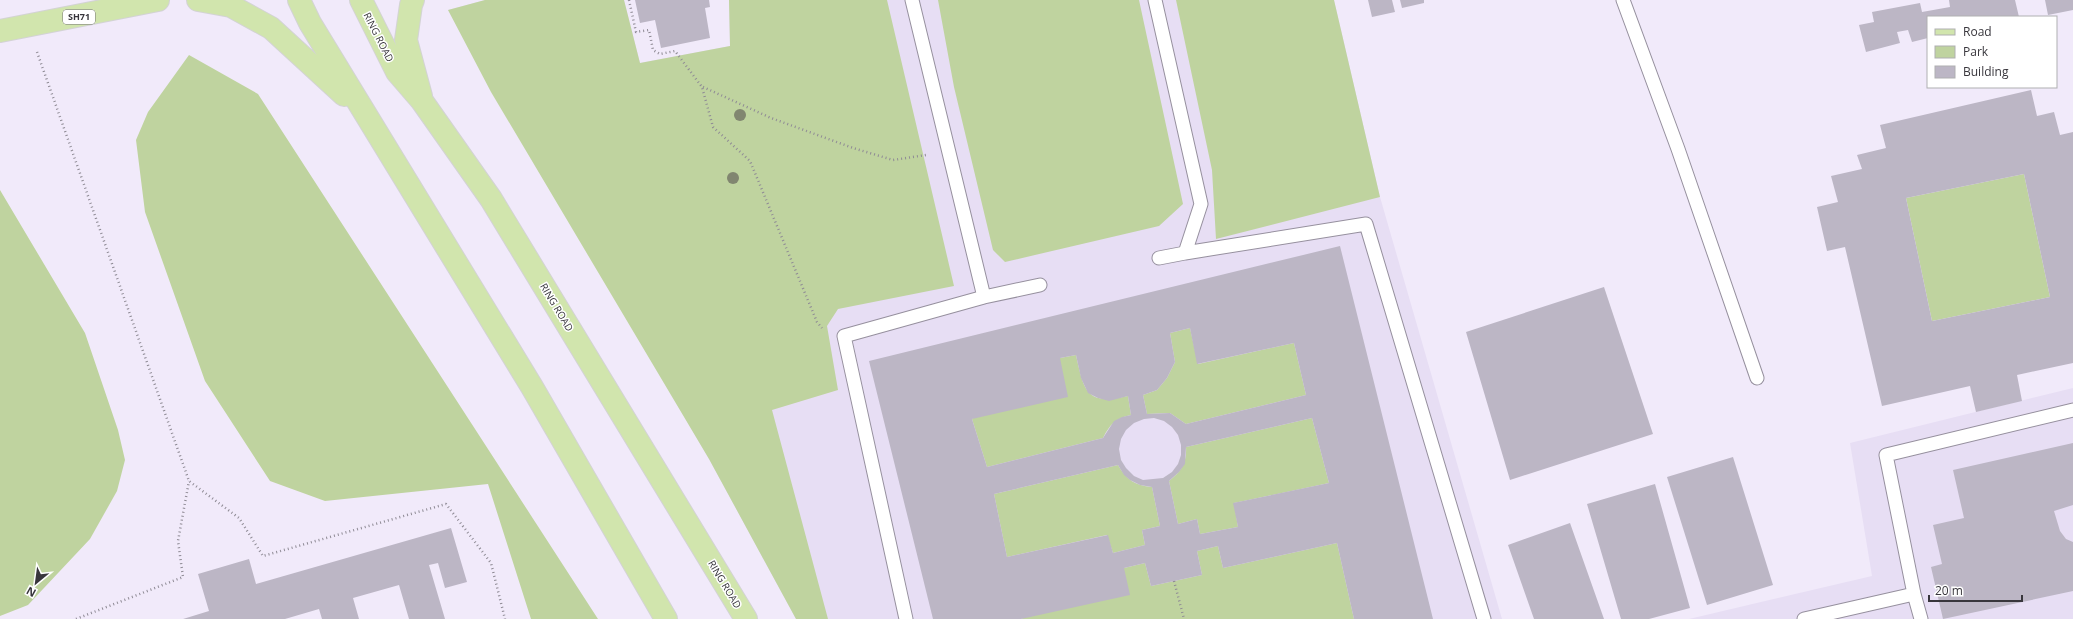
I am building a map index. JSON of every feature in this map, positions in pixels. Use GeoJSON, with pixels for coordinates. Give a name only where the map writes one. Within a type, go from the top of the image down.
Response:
{"type":"FeatureCollection","features":[{"type":"Feature","properties":{"kind":"main road","name":"SH71"},"geometry":{"type":"LineString","coordinates":[[0,32],[158,0]]}},
{"type":"Feature","properties":{"kind":"main road"},"geometry":{"type":"LineString","coordinates":[[198,0],[231,6],[271,28],[321,72],[370,121]]}},
{"type":"Feature","properties":{"kind":"main road"},"geometry":{"type":"LineString","coordinates":[[299,0],[310,23],[532,387],[666,619]]}},
{"type":"Feature","properties":{"kind":"main road","name":"RING ROAD"},"geometry":{"type":"LineString","coordinates":[[361,0],[396,72],[422,100],[491,199],[746,619]]}},
{"type":"Feature","properties":{"kind":"main road"},"geometry":{"type":"LineString","coordinates":[[413,0],[406,40],[422,100]]}},
{"type":"Feature","properties":{"kind":"lane"},"geometry":{"type":"LineString","coordinates":[[912,0],[984,297]]}},
{"type":"Feature","properties":{"kind":"lane"},"geometry":{"type":"LineString","coordinates":[[1155,0],[1201,204],[1185,253]]}},
{"type":"Feature","properties":{"kind":"lane"},"geometry":{"type":"LineString","coordinates":[[1623,0],[1678,149],[1757,378]]}},
{"type":"Feature","properties":{"kind":"lane"},"geometry":{"type":"LineString","coordinates":[[1159,258],[1366,224],[1484,619]]}},
{"type":"Feature","properties":{"kind":"lane"},"geometry":{"type":"LineString","coordinates":[[906,619],[844,336],[984,297],[1040,285]]}},
{"type":"Feature","properties":{"kind":"lane"},"geometry":{"type":"LineString","coordinates":[[1921,619],[1914,594],[1886,455],[2073,410]]}},
{"type":"Feature","properties":{"kind":"lane"},"geometry":{"type":"LineString","coordinates":[[1804,619],[1914,594]]}},
{"type":"Feature","properties":{"kind":"path"},"geometry":{"type":"LineString","coordinates":[[629,0],[636,32],[648,30],[653,50],[660,54],[675,51],[702,87],[713,127],[750,161],[817,322],[834,338],[844,336]]}},
{"type":"Feature","properties":{"kind":"path"},"geometry":{"type":"LineString","coordinates":[[28,27],[189,481],[178,540],[183,577],[76,619]]}},
{"type":"Feature","properties":{"kind":"path"},"geometry":{"type":"LineString","coordinates":[[702,87],[771,118],[852,148],[893,160],[948,151]]}},
{"type":"Feature","properties":{"kind":"path"},"geometry":{"type":"LineString","coordinates":[[189,481],[239,518],[263,556],[446,504],[491,563],[505,619]]}},
{"type":"Feature","properties":{"kind":"path"},"geometry":{"type":"LineString","coordinates":[[1174,581],[1184,619]]}},
{"type":"Feature","properties":{"kind":"shaded area"},"geometry":{"type":"Polygon","coordinates":[[[485,0],[624,0],[640,63],[730,46],[729,0],[1334,0],[1380,197],[1502,619],[796,619],[709,459],[448,10],[485,0]]]}},
{"type":"Feature","properties":{"kind":"shaded area"},"geometry":{"type":"Polygon","coordinates":[[[2073,388],[2073,619],[1689,619],[1872,576],[1850,443],[2073,388]]]}},
{"type":"Feature","properties":{"kind":"green space"},"geometry":{"type":"Polygon","coordinates":[[[485,0],[624,0],[640,63],[730,46],[729,0],[887,0],[954,286],[838,309],[827,326],[838,390],[772,410],[828,619],[796,619],[709,459],[491,92],[448,10],[485,0]]]}},
{"type":"Feature","properties":{"kind":"green space"},"geometry":{"type":"Polygon","coordinates":[[[938,0],[1139,0],[1183,204],[1159,226],[1005,262],[993,250],[954,87],[938,0]]]}},
{"type":"Feature","properties":{"kind":"green space"},"geometry":{"type":"Polygon","coordinates":[[[1176,0],[1334,0],[1380,197],[1216,239],[1212,170],[1176,0]]]}},
{"type":"Feature","properties":{"kind":"green space"},"geometry":{"type":"Polygon","coordinates":[[[189,55],[258,94],[598,619],[531,619],[488,484],[325,501],[270,481],[205,381],[145,212],[136,140],[148,112],[189,55]]]}},
{"type":"Feature","properties":{"kind":"green space"},"geometry":{"type":"Polygon","coordinates":[[[2024,174],[2050,297],[1932,321],[1906,198],[2024,174]]]}},
{"type":"Feature","properties":{"kind":"green space"},"geometry":{"type":"Polygon","coordinates":[[[0,190],[85,333],[118,430],[125,460],[117,491],[90,539],[28,605],[0,616],[0,190]]]}},
{"type":"Feature","properties":{"kind":"green space"},"geometry":{"type":"Polygon","coordinates":[[[1190,328],[1198,364],[1294,343],[1306,395],[1186,424],[1170,413],[1147,414],[1143,395],[1157,390],[1167,378],[1175,362],[1170,333],[1190,328]]]}},
{"type":"Feature","properties":{"kind":"green space"},"geometry":{"type":"Polygon","coordinates":[[[1076,355],[1082,378],[1089,393],[1095,397],[1103,399],[1114,399],[1128,396],[1131,415],[1114,422],[1103,438],[987,467],[972,419],[1060,358],[1076,355]]]}},
{"type":"Feature","properties":{"kind":"green space"},"geometry":{"type":"Polygon","coordinates":[[[1312,418],[1329,483],[1234,503],[1238,527],[1200,534],[1197,519],[1178,524],[1169,481],[1180,471],[1182,467],[1186,447],[1312,418]]]}},
{"type":"Feature","properties":{"kind":"green space"},"geometry":{"type":"Polygon","coordinates":[[[1118,465],[1124,474],[1132,481],[1141,485],[1152,487],[1160,526],[1142,530],[1145,545],[1113,553],[1107,535],[1007,557],[994,494],[1118,465]]]}},
{"type":"Feature","properties":{"kind":"green space"},"geometry":{"type":"Polygon","coordinates":[[[1337,543],[1354,619],[1021,619],[1124,568],[1145,563],[1151,586],[1202,575],[1197,551],[1218,546],[1223,568],[1337,543]]]}},
{"type":"Feature","properties":{"kind":"building"},"geometry":{"type":"Polygon","coordinates":[[[635,0],[709,0],[710,7],[705,8],[710,38],[661,48],[655,20],[640,23],[635,0]]]}},
{"type":"Feature","properties":{"kind":"building"},"geometry":{"type":"Polygon","coordinates":[[[1368,0],[1392,0],[1395,12],[1372,17],[1368,0]]]}},
{"type":"Feature","properties":{"kind":"building"},"geometry":{"type":"Polygon","coordinates":[[[1400,0],[1424,0],[1424,3],[1402,8],[1400,0]]]}},
{"type":"Feature","properties":{"kind":"building"},"geometry":{"type":"Polygon","coordinates":[[[1949,0],[2015,0],[2019,16],[1927,16],[1927,38],[1912,42],[1908,30],[1897,32],[1900,43],[1866,52],[1859,25],[1874,22],[1872,12],[1920,3],[1922,12],[1950,7],[1949,0]]]}},
{"type":"Feature","properties":{"kind":"building"},"geometry":{"type":"Polygon","coordinates":[[[2045,0],[2073,0],[2073,10],[2048,15],[2045,0]]]}},
{"type":"Feature","properties":{"kind":"building"},"geometry":{"type":"Polygon","coordinates":[[[2031,90],[2037,116],[2054,112],[2060,135],[2073,132],[2073,363],[2017,375],[2022,401],[1976,412],[1970,386],[1882,406],[1845,247],[1827,251],[1817,207],[1838,202],[1831,176],[1862,169],[1857,155],[1886,148],[1880,125],[2031,90]],[[2024,174],[1906,198],[1932,321],[2050,297],[2024,174]]]}},
{"type":"Feature","properties":{"kind":"building"},"geometry":{"type":"Polygon","coordinates":[[[1340,246],[1433,619],[1354,619],[1337,543],[1223,568],[1218,546],[1197,551],[1202,575],[1151,586],[1145,563],[1124,568],[1130,595],[1021,619],[933,619],[869,361],[1340,246]],[[1190,328],[1170,333],[1175,362],[1167,378],[1157,390],[1143,395],[1147,414],[1170,413],[1186,424],[1306,395],[1294,343],[1197,364],[1190,328]],[[1076,355],[1060,358],[1068,397],[972,419],[987,467],[1103,438],[1114,421],[1131,415],[1128,396],[1109,401],[1088,393],[1081,378],[1076,355]],[[1154,418],[1144,419],[1134,423],[1126,430],[1121,439],[1119,449],[1121,460],[1134,476],[1143,480],[1163,478],[1172,472],[1178,464],[1181,455],[1181,445],[1178,435],[1172,427],[1164,421],[1154,418]],[[1312,418],[1186,447],[1185,464],[1169,481],[1178,524],[1197,519],[1200,534],[1238,527],[1233,503],[1329,483],[1312,418]],[[1118,465],[994,494],[1007,557],[1108,535],[1113,553],[1145,545],[1142,530],[1160,526],[1152,487],[1140,485],[1130,480],[1124,475],[1118,465]]]}},
{"type":"Feature","properties":{"kind":"building"},"geometry":{"type":"Polygon","coordinates":[[[1604,287],[1653,434],[1510,480],[1466,332],[1604,287]]]}},
{"type":"Feature","properties":{"kind":"building"},"geometry":{"type":"Polygon","coordinates":[[[2073,443],[2073,505],[2054,511],[2060,531],[2066,539],[2073,542],[2073,591],[1943,619],[1931,567],[1942,564],[1933,525],[1964,518],[1953,470],[2073,443]]]}},
{"type":"Feature","properties":{"kind":"building"},"geometry":{"type":"Polygon","coordinates":[[[1733,457],[1773,585],[1707,605],[1667,477],[1733,457]]]}},
{"type":"Feature","properties":{"kind":"building"},"geometry":{"type":"Polygon","coordinates":[[[1655,484],[1690,608],[1649,619],[1621,619],[1587,504],[1655,484]]]}},
{"type":"Feature","properties":{"kind":"building"},"geometry":{"type":"Polygon","coordinates":[[[1570,523],[1604,619],[1534,619],[1508,545],[1570,523]]]}},
{"type":"Feature","properties":{"kind":"building"},"geometry":{"type":"Polygon","coordinates":[[[451,528],[467,582],[445,588],[438,563],[429,565],[445,619],[409,619],[399,585],[353,598],[359,619],[322,619],[319,609],[285,619],[183,619],[209,611],[198,574],[249,559],[256,584],[451,528]]]}}]}
